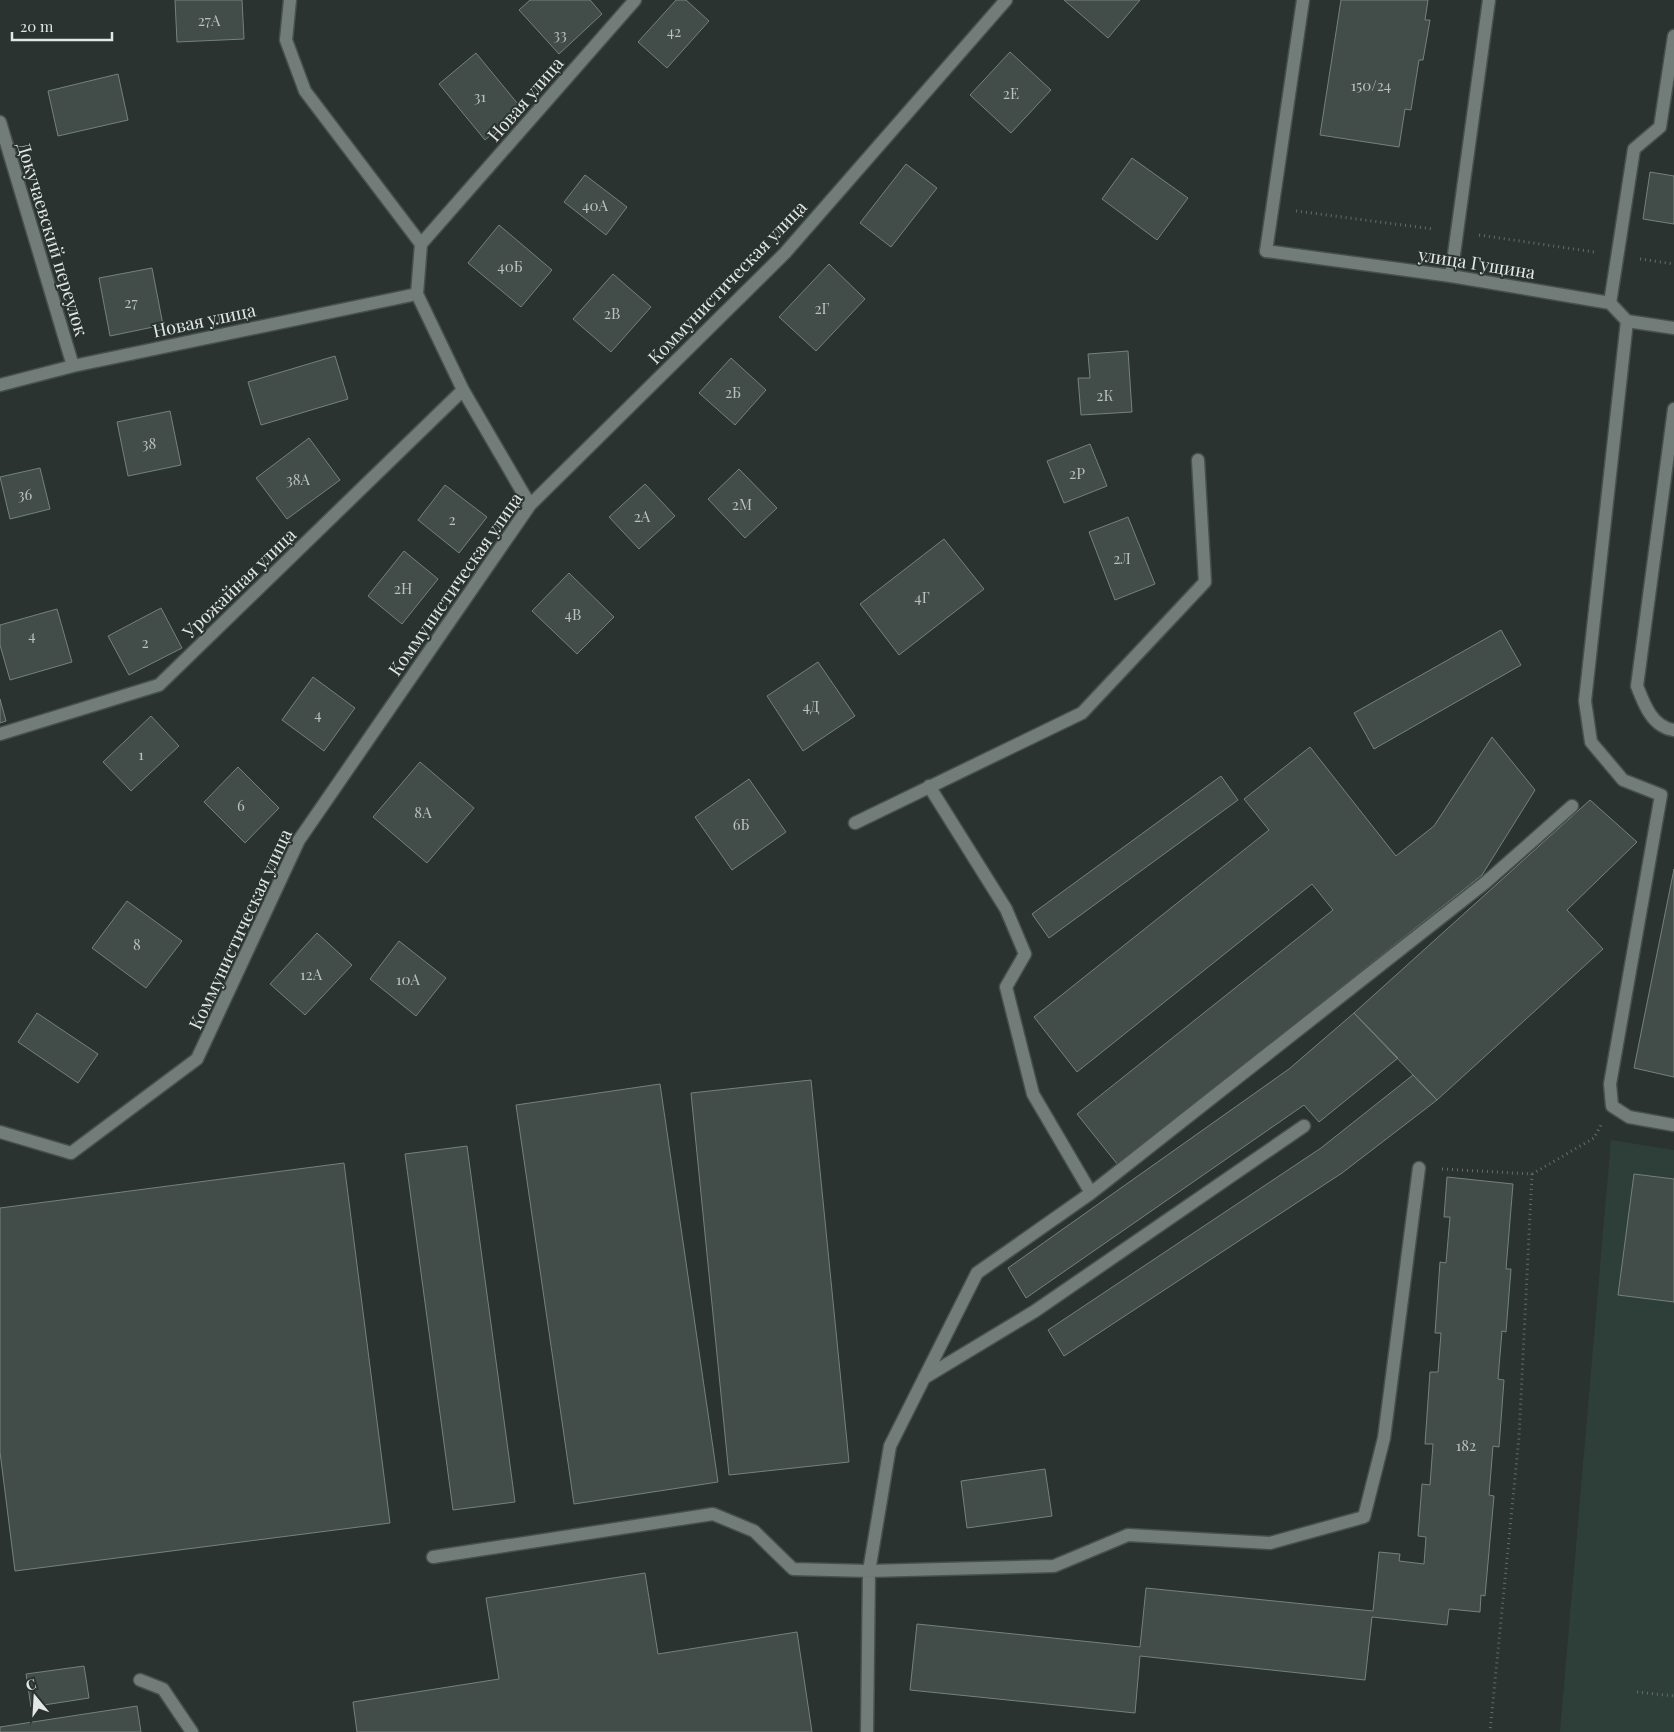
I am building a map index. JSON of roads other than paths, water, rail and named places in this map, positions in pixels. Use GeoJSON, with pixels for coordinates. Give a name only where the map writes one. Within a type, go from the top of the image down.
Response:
{"type":"FeatureCollection","features":[{"type":"Feature","properties":{"kind":"street"},"geometry":{"type":"LineString","coordinates":[[290,0],[286,40],[306,91],[421,244],[417,294],[463,390],[530,505]]}},
{"type":"Feature","properties":{"kind":"street","name":"Новая улица"},"geometry":{"type":"LineString","coordinates":[[421,244],[635,0]]}},
{"type":"Feature","properties":{"kind":"street","name":"Коммунистическая улица"},"geometry":{"type":"LineString","coordinates":[[0,1132],[71,1153],[198,1058],[299,840],[530,505],[785,253],[1006,0]]}},
{"type":"Feature","properties":{"kind":"street","name":"улица Гущина"},"geometry":{"type":"LineString","coordinates":[[1304,0],[1266,251],[1451,276],[1610,303]]}},
{"type":"Feature","properties":{"kind":"street"},"geometry":{"type":"LineString","coordinates":[[1451,276],[1489,0]]}},
{"type":"Feature","properties":{"kind":"street"},"geometry":{"type":"LineString","coordinates":[[1674,36],[1660,127],[1634,150],[1610,303],[1627,321],[1674,328]]}},
{"type":"Feature","properties":{"kind":"street","name":"Докучаевский переулок"},"geometry":{"type":"LineString","coordinates":[[0,122],[73,366]]}},
{"type":"Feature","properties":{"kind":"street","name":"Новая улица"},"geometry":{"type":"LineString","coordinates":[[0,385],[73,366],[417,294]]}},
{"type":"Feature","properties":{"kind":"street"},"geometry":{"type":"LineString","coordinates":[[1627,321],[1586,701],[1592,742],[1623,780],[1668,795],[1610,1084],[1612,1106],[1629,1117],[1674,1125]]}},
{"type":"Feature","properties":{"kind":"street","name":"Урожайная улица"},"geometry":{"type":"LineString","coordinates":[[0,734],[160,684],[463,390]]}},
{"type":"Feature","properties":{"kind":"street"},"geometry":{"type":"LineString","coordinates":[[1674,409],[1637,686],[1648,712],[1666,729],[1674,730]]}},
{"type":"Feature","properties":{"kind":"street"},"geometry":{"type":"LineString","coordinates":[[855,824],[929,786],[1082,714],[1205,582],[1198,460]]}},
{"type":"Feature","properties":{"kind":"street"},"geometry":{"type":"LineString","coordinates":[[929,786],[1006,909],[1026,954],[1006,987],[1033,1094],[1091,1193]]}},
{"type":"Feature","properties":{"kind":"street"},"geometry":{"type":"LineString","coordinates":[[867,1732],[869,1571],[890,1446],[977,1273],[1091,1193],[1486,882],[1572,806]]}},
{"type":"Feature","properties":{"kind":"street"},"geometry":{"type":"LineString","coordinates":[[924,1378],[1035,1311],[1304,1126]]}},
{"type":"Feature","properties":{"kind":"street"},"geometry":{"type":"LineString","coordinates":[[433,1557],[713,1514],[754,1531],[793,1569],[869,1571],[1054,1566],[1128,1535],[1270,1543],[1364,1517],[1384,1438],[1420,1168]]}},
{"type":"Feature","properties":{"kind":"street"},"geometry":{"type":"LineString","coordinates":[[140,1680],[163,1690],[192,1732]]}}]}
